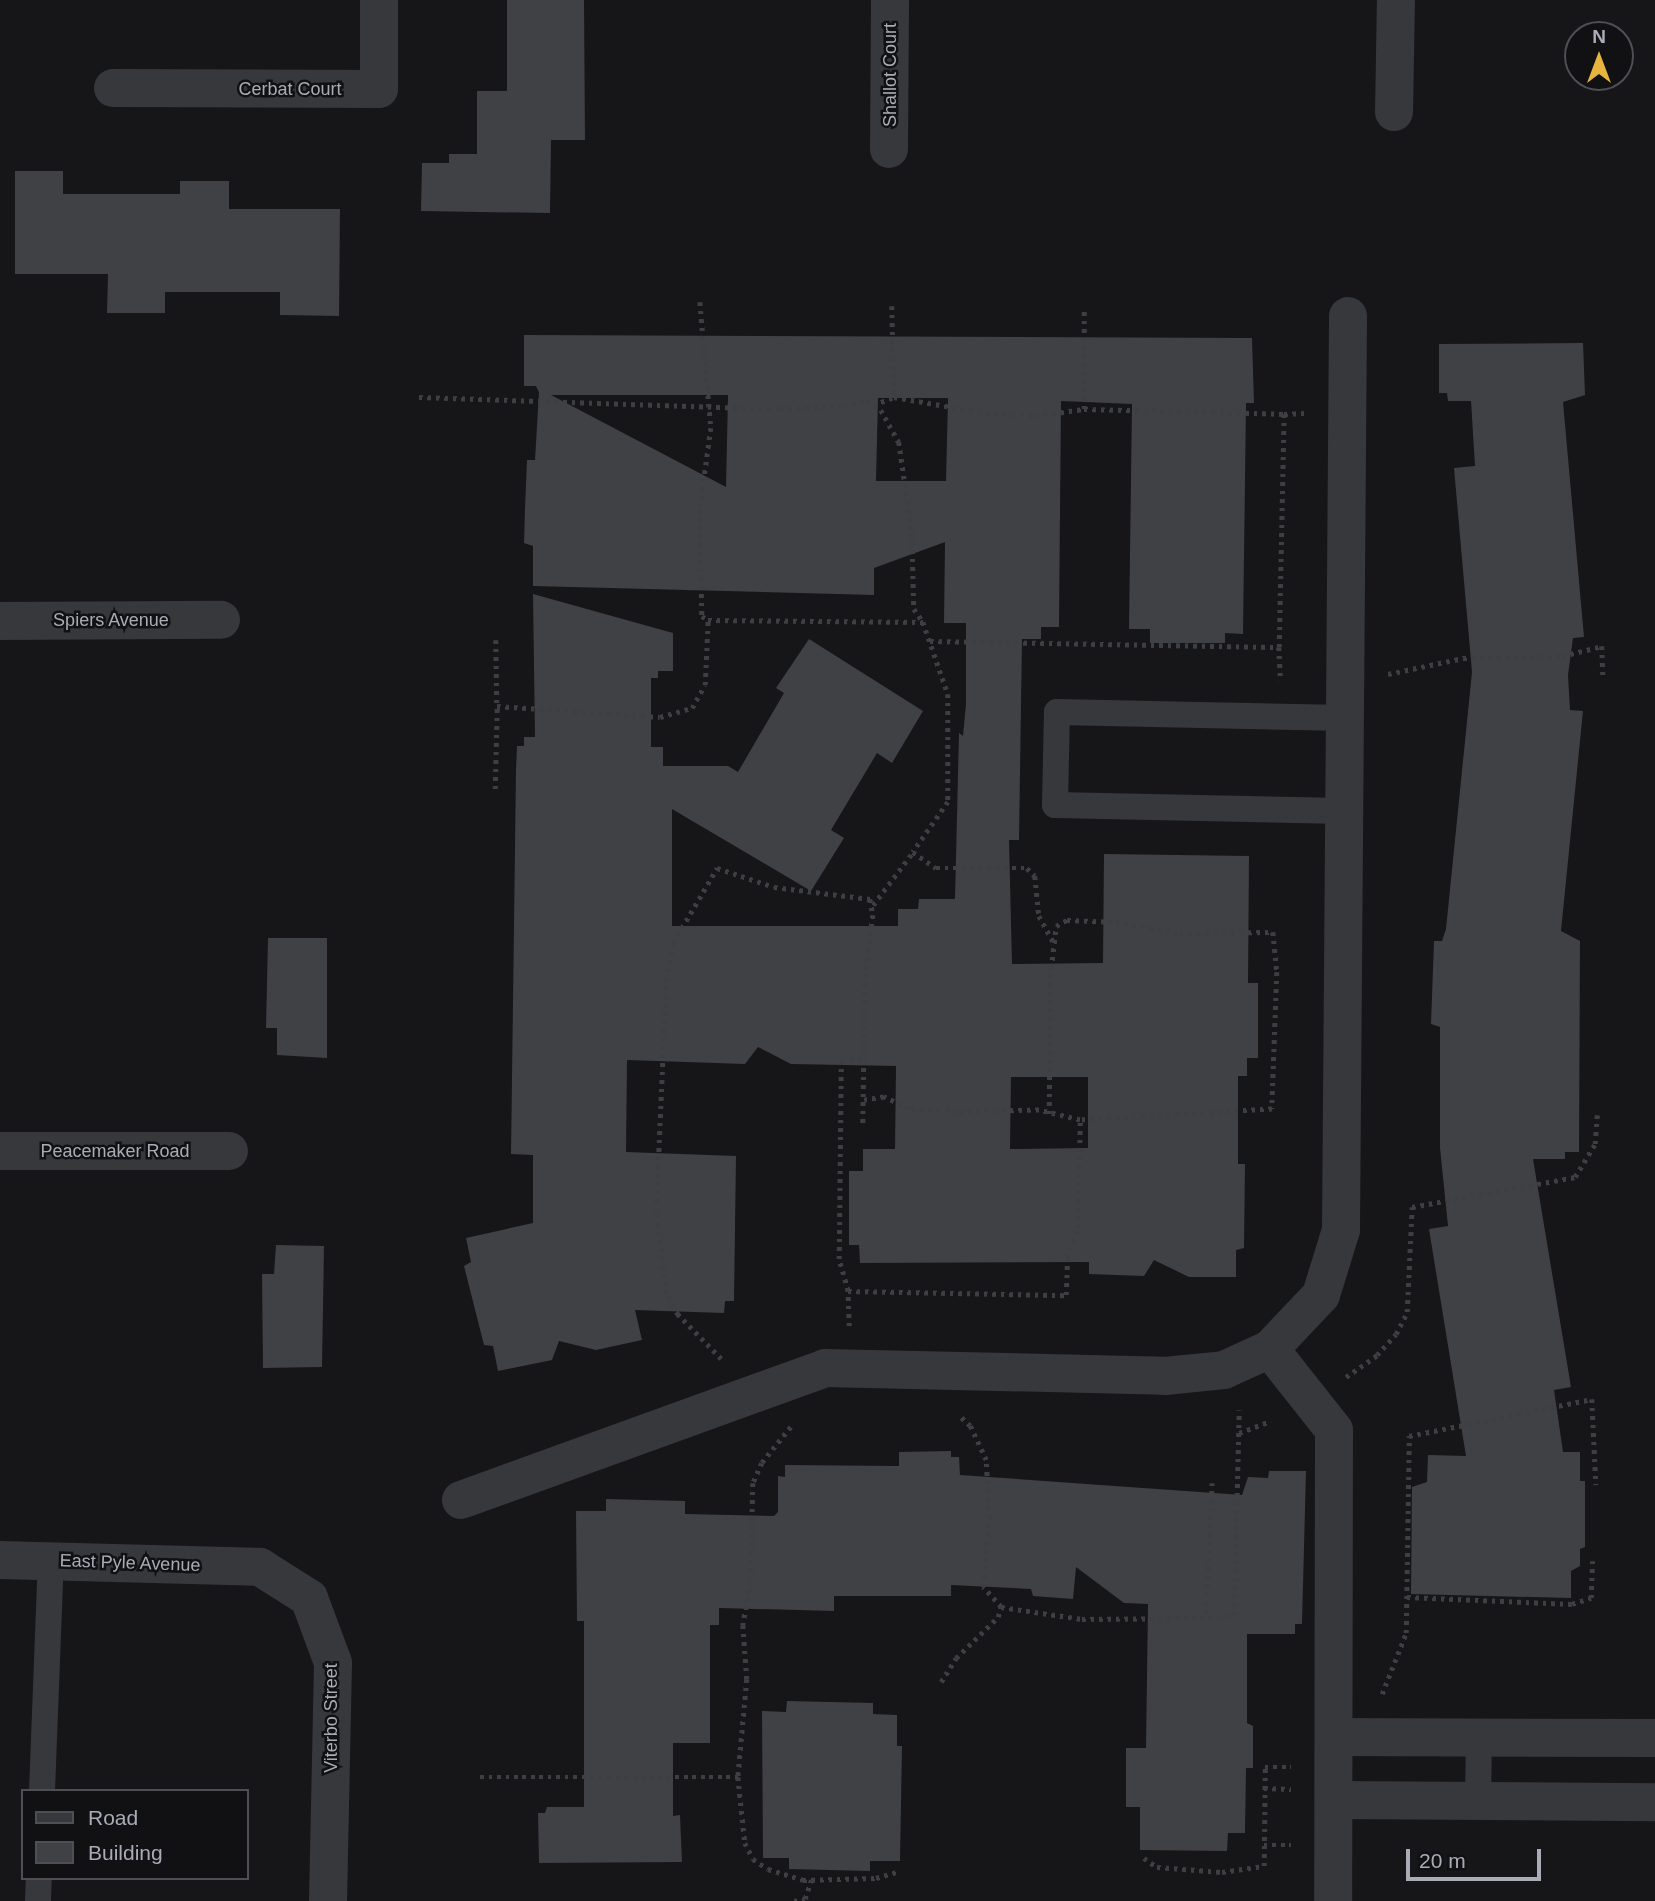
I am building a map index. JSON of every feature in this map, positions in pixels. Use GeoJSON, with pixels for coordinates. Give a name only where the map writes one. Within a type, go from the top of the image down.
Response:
{"type":"FeatureCollection","features":[{"type":"Feature","properties":{"kind":"street","name":"Cerbat Court"},"geometry":{"type":"LineString","coordinates":[[113,88],[379,89],[379,0]]}},
{"type":"Feature","properties":{"kind":"street","name":"Shallot Court"},"geometry":{"type":"LineString","coordinates":[[889,149],[890,0]]}},
{"type":"Feature","properties":{"kind":"street"},"geometry":{"type":"LineString","coordinates":[[1394,111],[1396,0]]}},
{"type":"Feature","properties":{"kind":"street"},"geometry":{"type":"LineString","coordinates":[[461,1500],[825,1368],[1166,1376],[1224,1370],[1253,1357],[1321,1295],[1341,1230],[1348,316]]}},
{"type":"Feature","properties":{"kind":"street","name":"Spiers Avenue"},"geometry":{"type":"LineString","coordinates":[[0,621],[221,620]]}},
{"type":"Feature","properties":{"kind":"street","name":"Peacemaker Road"},"geometry":{"type":"LineString","coordinates":[[0,1151],[229,1151]]}},
{"type":"Feature","properties":{"kind":"street"},"geometry":{"type":"LineString","coordinates":[[1253,1357],[1311,1401],[1334,1430],[1333,1901]]}},
{"type":"Feature","properties":{"kind":"street","name":"East Pyle Avenue"},"geometry":{"type":"LineString","coordinates":[[0,1560],[260,1567]]}},
{"type":"Feature","properties":{"kind":"street","name":"Viterbo Street"},"geometry":{"type":"LineString","coordinates":[[260,1567],[309,1598],[333,1663],[328,1901]]}},
{"type":"Feature","properties":{"kind":"street"},"geometry":{"type":"LineString","coordinates":[[1334,1768],[1479,1737],[1655,1738]]}},
{"type":"Feature","properties":{"kind":"street"},"geometry":{"type":"LineString","coordinates":[[1334,1768],[1478,1801],[1655,1802]]}},
{"type":"Feature","properties":{"kind":"lane"},"geometry":{"type":"LineString","coordinates":[[1344,811],[1055,806],[1057,712],[1345,718]]}},
{"type":"Feature","properties":{"kind":"lane"},"geometry":{"type":"LineString","coordinates":[[42,1789],[51,1561]]}},
{"type":"Feature","properties":{"kind":"lane"},"geometry":{"type":"LineString","coordinates":[[1478,1801],[1479,1737]]}},
{"type":"Feature","properties":{"kind":"lane"},"geometry":{"type":"LineString","coordinates":[[38,1901],[39,1880]]}},
{"type":"Feature","properties":{"kind":"path"},"geometry":{"type":"LineString","coordinates":[[700,302],[702,359],[711,404],[700,509],[702,616],[708,620],[923,622]]}},
{"type":"Feature","properties":{"kind":"path"},"geometry":{"type":"LineString","coordinates":[[892,306],[894,397]]}},
{"type":"Feature","properties":{"kind":"path"},"geometry":{"type":"LineString","coordinates":[[1084,310],[1084,409]]}},
{"type":"Feature","properties":{"kind":"path"},"geometry":{"type":"LineString","coordinates":[[419,397],[711,404],[780,409],[844,406],[867,400],[881,410],[899,442],[911,522],[914,609],[923,622],[948,694],[948,802],[873,905]]}},
{"type":"Feature","properties":{"kind":"path"},"geometry":{"type":"LineString","coordinates":[[873,405],[894,397],[1023,415],[1084,409],[1284,414],[1347,412]]}},
{"type":"Feature","properties":{"kind":"path"},"geometry":{"type":"LineString","coordinates":[[1282,717],[1279,647],[1284,414]]}},
{"type":"Feature","properties":{"kind":"path"},"geometry":{"type":"LineString","coordinates":[[497,706],[660,717],[692,708],[705,685],[708,620]]}},
{"type":"Feature","properties":{"kind":"path"},"geometry":{"type":"LineString","coordinates":[[495,789],[496,640]]}},
{"type":"Feature","properties":{"kind":"path"},"geometry":{"type":"LineString","coordinates":[[930,641],[1279,647]]}},
{"type":"Feature","properties":{"kind":"path"},"geometry":{"type":"LineString","coordinates":[[1345,673],[1397,674],[1463,658],[1562,656],[1602,646],[1602,677]]}},
{"type":"Feature","properties":{"kind":"path"},"geometry":{"type":"LineString","coordinates":[[912,852],[936,868],[1027,869],[1035,876],[1039,916],[1053,941]]}},
{"type":"Feature","properties":{"kind":"path"},"geometry":{"type":"LineString","coordinates":[[750,1395],[678,1315],[666,1294],[656,1211],[666,980],[673,943],[718,869],[774,887],[870,898],[873,905],[865,982],[863,1126]]}},
{"type":"Feature","properties":{"kind":"path"},"geometry":{"type":"LineString","coordinates":[[864,1100],[884,1097],[909,1109],[1049,1114],[1080,1120],[1272,1109],[1277,942],[1273,932],[1180,933],[1116,922],[1067,919],[1056,926],[1053,941],[1049,1114]]}},
{"type":"Feature","properties":{"kind":"path"},"geometry":{"type":"LineString","coordinates":[[853,1369],[848,1291],[839,1259],[841,1060],[866,1059]]}},
{"type":"Feature","properties":{"kind":"path"},"geometry":{"type":"LineString","coordinates":[[1311,1401],[1377,1355],[1396,1334],[1407,1312],[1412,1207],[1575,1177],[1595,1144],[1597,1115]]}},
{"type":"Feature","properties":{"kind":"path"},"geometry":{"type":"LineString","coordinates":[[848,1291],[1066,1295],[1067,1258],[1078,1228],[1080,1120]]}},
{"type":"Feature","properties":{"kind":"path"},"geometry":{"type":"LineString","coordinates":[[912,1370],[970,1426],[986,1460],[989,1518],[983,1587],[1002,1608],[1082,1619],[1229,1618],[1236,1603],[1253,1357]]}},
{"type":"Feature","properties":{"kind":"path"},"geometry":{"type":"LineString","coordinates":[[793,1379],[798,1418],[762,1463],[753,1483],[751,1581],[743,1625],[747,1679],[738,1777],[745,1843],[753,1859],[768,1869],[811,1880],[876,1878],[897,1872]]}},
{"type":"Feature","properties":{"kind":"path"},"geometry":{"type":"LineString","coordinates":[[1380,1698],[1406,1633],[1409,1436],[1592,1399],[1596,1485]]}},
{"type":"Feature","properties":{"kind":"path"},"geometry":{"type":"LineString","coordinates":[[1200,1618],[1206,1614],[1212,1483]]}},
{"type":"Feature","properties":{"kind":"path"},"geometry":{"type":"LineString","coordinates":[[1407,1597],[1572,1604],[1591,1598],[1592,1561]]}},
{"type":"Feature","properties":{"kind":"path"},"geometry":{"type":"LineString","coordinates":[[941,1682],[956,1658],[998,1617],[1002,1608]]}},
{"type":"Feature","properties":{"kind":"path"},"geometry":{"type":"LineString","coordinates":[[1143,1858],[1157,1867],[1248,1871],[1264,1866],[1265,1766],[1334,1768]]}},
{"type":"Feature","properties":{"kind":"path"},"geometry":{"type":"LineString","coordinates":[[480,1777],[738,1777]]}},
{"type":"Feature","properties":{"kind":"path"},"geometry":{"type":"LineString","coordinates":[[1264,1844],[1295,1845]]}},
{"type":"Feature","properties":{"kind":"path"},"geometry":{"type":"LineString","coordinates":[[794,1901],[805,1899],[811,1880]]}},
{"type":"Feature","properties":{"kind":"building"},"geometry":{"type":"Polygon","coordinates":[[[507,0],[584,0],[585,140],[551,140],[550,213],[421,211],[422,163],[449,163],[449,154],[477,154],[477,91],[507,91],[507,0]]]}},
{"type":"Feature","properties":{"kind":"building"},"geometry":{"type":"Polygon","coordinates":[[[15,171],[63,171],[63,194],[180,194],[180,181],[229,181],[229,209],[340,209],[339,316],[280,315],[280,292],[165,292],[165,313],[107,313],[108,274],[15,274],[15,171]]]}},
{"type":"Feature","properties":{"kind":"building"},"geometry":{"type":"Polygon","coordinates":[[[524,335],[1252,338],[1254,403],[1246,403],[1243,634],[1225,633],[1225,643],[1150,643],[1150,629],[1129,629],[1132,404],[1061,401],[1059,627],[1041,627],[1041,639],[1022,639],[1019,840],[1009,840],[1012,964],[1103,963],[1104,854],[1249,856],[1248,983],[1258,983],[1258,1058],[1247,1058],[1247,1076],[1238,1076],[1238,1164],[1245,1164],[1244,1248],[1236,1250],[1236,1277],[1189,1277],[1154,1260],[1144,1276],[1089,1274],[1089,1262],[860,1263],[859,1245],[849,1245],[849,1171],[863,1171],[863,1149],[895,1149],[896,1066],[791,1064],[758,1047],[745,1064],[627,1060],[626,1152],[736,1156],[734,1301],[725,1301],[724,1313],[635,1310],[642,1340],[596,1350],[559,1341],[552,1360],[498,1371],[493,1346],[484,1345],[464,1266],[471,1262],[466,1238],[533,1223],[533,1155],[511,1154],[516,770],[517,746],[524,746],[524,737],[535,737],[533,594],[673,633],[673,671],[658,671],[658,678],[651,678],[651,747],[663,747],[663,766],[728,766],[738,772],[784,693],[776,688],[809,639],[923,711],[892,763],[877,753],[831,830],[844,838],[811,891],[672,809],[672,926],[898,926],[898,909],[918,909],[919,899],[955,899],[959,733],[963,736],[966,704],[966,623],[944,623],[945,542],[874,568],[874,595],[533,586],[533,546],[524,543],[525,508],[527,460],[535,460],[539,392],[536,386],[524,386],[524,335]],[[551,395],[726,487],[728,395],[551,395]],[[878,398],[876,481],[946,481],[948,398],[878,398]],[[1011,1077],[1010,1149],[1088,1148],[1088,1077],[1011,1077]]]}},
{"type":"Feature","properties":{"kind":"building"},"geometry":{"type":"Polygon","coordinates":[[[1583,343],[1585,395],[1563,402],[1584,637],[1573,638],[1568,675],[1570,710],[1583,711],[1561,931],[1580,941],[1579,1152],[1565,1152],[1565,1159],[1533,1159],[1571,1387],[1554,1390],[1563,1452],[1580,1452],[1580,1481],[1585,1481],[1585,1547],[1580,1549],[1580,1566],[1571,1571],[1571,1598],[1411,1594],[1412,1487],[1427,1482],[1428,1455],[1466,1456],[1429,1229],[1448,1226],[1440,1148],[1440,1027],[1431,1024],[1434,941],[1442,941],[1446,929],[1472,672],[1454,468],[1475,466],[1471,401],[1448,401],[1447,393],[1439,393],[1439,344],[1583,343]]]}},
{"type":"Feature","properties":{"kind":"building"},"geometry":{"type":"Polygon","coordinates":[[[268,938],[327,938],[327,1058],[277,1055],[277,1028],[266,1028],[268,938]]]}},
{"type":"Feature","properties":{"kind":"building"},"geometry":{"type":"Polygon","coordinates":[[[276,1245],[324,1246],[322,1367],[263,1368],[262,1274],[274,1274],[276,1245]]]}},
{"type":"Feature","properties":{"kind":"building"},"geometry":{"type":"Polygon","coordinates":[[[951,1451],[951,1457],[959,1457],[960,1475],[1242,1495],[1248,1477],[1268,1478],[1269,1471],[1306,1471],[1302,1624],[1295,1624],[1295,1634],[1247,1634],[1247,1723],[1253,1726],[1253,1768],[1246,1768],[1245,1833],[1228,1833],[1227,1851],[1140,1850],[1140,1807],[1126,1807],[1126,1748],[1146,1748],[1148,1604],[1124,1603],[1076,1567],[1073,1599],[1033,1596],[1031,1589],[951,1585],[951,1596],[834,1596],[834,1611],[719,1608],[719,1625],[710,1625],[710,1743],[673,1743],[673,1816],[680,1815],[682,1862],[539,1863],[538,1813],[545,1813],[547,1807],[584,1807],[584,1621],[577,1621],[576,1511],[606,1511],[606,1499],[685,1501],[685,1514],[774,1516],[778,1512],[778,1476],[785,1477],[785,1465],[899,1466],[899,1452],[951,1451]]]}},
{"type":"Feature","properties":{"kind":"building"},"geometry":{"type":"Polygon","coordinates":[[[787,1701],[873,1703],[873,1714],[897,1715],[897,1746],[902,1746],[900,1861],[870,1861],[870,1871],[789,1869],[789,1858],[763,1858],[762,1711],[786,1712],[787,1701]]]}}]}
